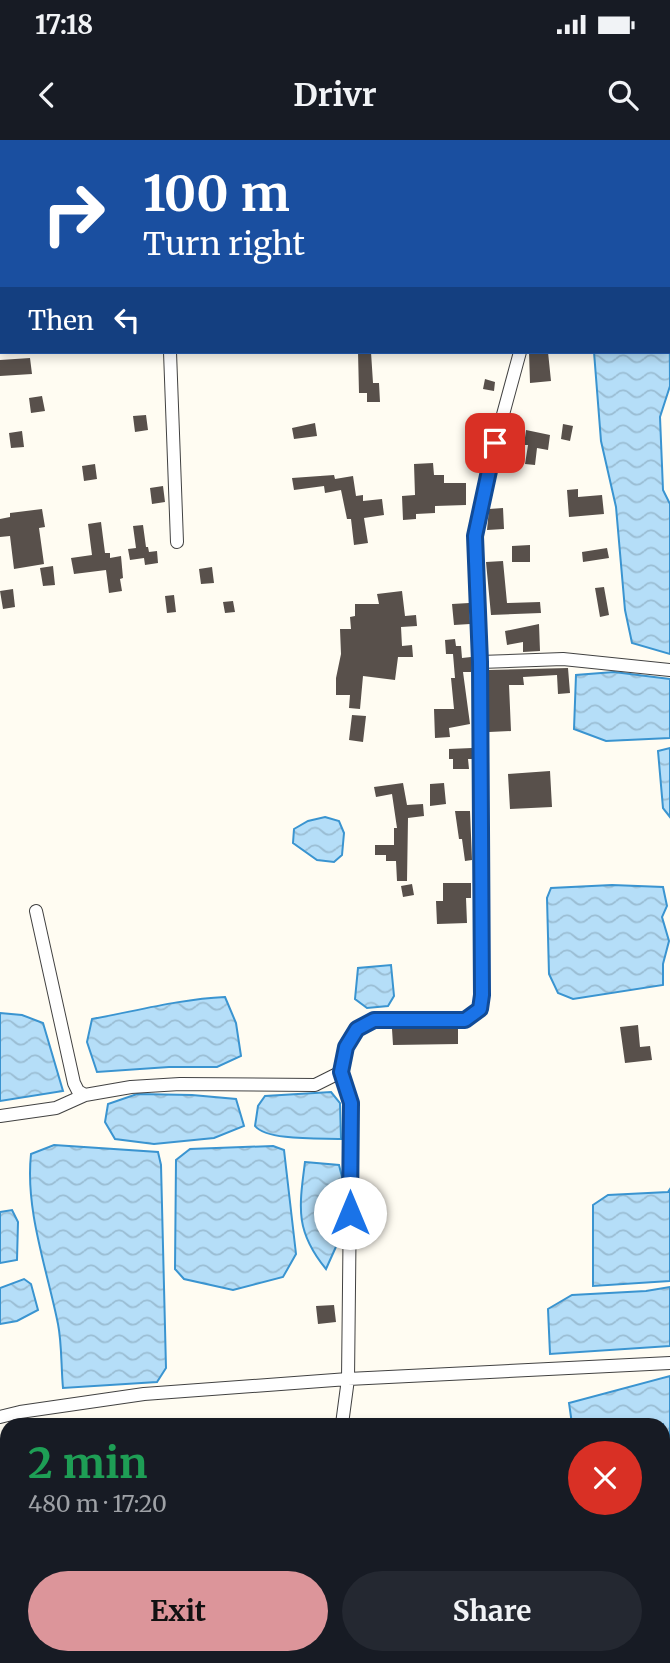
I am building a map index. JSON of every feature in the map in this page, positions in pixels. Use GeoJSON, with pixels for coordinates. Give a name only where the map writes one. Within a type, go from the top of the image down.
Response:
{"type":"FeatureCollection","features":[{"type":"Feature","properties":{"kind":"street"},"geometry":{"type":"LineString","coordinates":[[170,354],[177,542]]}},
{"type":"Feature","properties":{"kind":"street"},"geometry":{"type":"LineString","coordinates":[[343,1418],[348,1379],[351,1103],[341,1072],[346,1047],[357,1029],[374,1020],[465,1020],[480,1009],[480,662],[475,536],[489,466],[519,354]]}},
{"type":"Feature","properties":{"kind":"street"},"geometry":{"type":"LineString","coordinates":[[480,662],[564,659],[670,670]]}},
{"type":"Feature","properties":{"kind":"street"},"geometry":{"type":"LineString","coordinates":[[36,911],[74,1083],[78,1091],[85,1095]]}},
{"type":"Feature","properties":{"kind":"street"},"geometry":{"type":"LineString","coordinates":[[0,1116],[55,1108],[85,1095],[131,1087],[180,1084],[315,1085],[341,1072]]}},
{"type":"Feature","properties":{"kind":"street"},"geometry":{"type":"LineString","coordinates":[[0,1417],[144,1394],[348,1379],[670,1363]]}},
{"type":"Feature","properties":{"kind":"water"},"geometry":{"type":"Polygon","coordinates":[[[594,354],[670,354],[670,386],[660,417],[663,490],[670,504],[670,654],[632,643],[625,610],[616,507],[601,441],[594,354]]]}},
{"type":"Feature","properties":{"kind":"water"},"geometry":{"type":"Polygon","coordinates":[[[614,672],[670,679],[670,738],[606,741],[574,729],[576,675],[614,672]]]}},
{"type":"Feature","properties":{"kind":"water"},"geometry":{"type":"Polygon","coordinates":[[[670,748],[670,817],[663,808],[658,751],[670,748]]]}},
{"type":"Feature","properties":{"kind":"water"},"geometry":{"type":"Polygon","coordinates":[[[325,817],[339,821],[344,833],[342,855],[334,862],[317,860],[293,843],[294,829],[308,821],[325,817]]]}},
{"type":"Feature","properties":{"kind":"water"},"geometry":{"type":"Polygon","coordinates":[[[612,885],[663,887],[667,906],[662,917],[669,941],[663,964],[663,985],[573,999],[558,993],[549,974],[547,898],[551,888],[612,885]]]}},
{"type":"Feature","properties":{"kind":"water"},"geometry":{"type":"Polygon","coordinates":[[[391,965],[394,996],[388,1006],[367,1008],[355,999],[358,968],[391,965]]]}},
{"type":"Feature","properties":{"kind":"water"},"geometry":{"type":"Polygon","coordinates":[[[225,997],[236,1023],[241,1056],[217,1067],[97,1072],[87,1042],[92,1019],[175,1003],[225,997]]]}},
{"type":"Feature","properties":{"kind":"water"},"geometry":{"type":"Polygon","coordinates":[[[0,1013],[22,1015],[43,1023],[63,1091],[0,1101],[0,1013]]]}},
{"type":"Feature","properties":{"kind":"water"},"geometry":{"type":"Polygon","coordinates":[[[331,1092],[340,1103],[341,1139],[282,1136],[261,1131],[255,1126],[258,1106],[265,1096],[331,1092]]]}},
{"type":"Feature","properties":{"kind":"water"},"geometry":{"type":"Polygon","coordinates":[[[137,1094],[236,1099],[244,1126],[214,1138],[154,1144],[115,1139],[105,1122],[108,1104],[137,1094]]]}},
{"type":"Feature","properties":{"kind":"water"},"geometry":{"type":"Polygon","coordinates":[[[54,1145],[158,1152],[161,1165],[166,1368],[157,1382],[63,1388],[59,1332],[34,1218],[30,1175],[31,1154],[54,1145]]]}},
{"type":"Feature","properties":{"kind":"water"},"geometry":{"type":"Polygon","coordinates":[[[273,1146],[284,1150],[296,1254],[283,1277],[233,1290],[184,1279],[175,1269],[176,1160],[190,1149],[273,1146]]]}},
{"type":"Feature","properties":{"kind":"water"},"geometry":{"type":"Polygon","coordinates":[[[305,1162],[339,1165],[344,1185],[335,1213],[339,1240],[326,1269],[304,1231],[301,1193],[305,1162]]]}},
{"type":"Feature","properties":{"kind":"water"},"geometry":{"type":"Polygon","coordinates":[[[670,1189],[670,1281],[593,1286],[593,1205],[608,1195],[668,1192],[670,1189]]]}},
{"type":"Feature","properties":{"kind":"water"},"geometry":{"type":"Polygon","coordinates":[[[12,1210],[18,1222],[17,1260],[0,1263],[0,1212],[12,1210]]]}},
{"type":"Feature","properties":{"kind":"water"},"geometry":{"type":"Polygon","coordinates":[[[24,1279],[31,1284],[38,1310],[17,1321],[0,1324],[0,1288],[24,1279]]]}},
{"type":"Feature","properties":{"kind":"water"},"geometry":{"type":"Polygon","coordinates":[[[670,1287],[670,1346],[550,1354],[548,1309],[572,1295],[670,1287]]]}},
{"type":"Feature","properties":{"kind":"water"},"geometry":{"type":"Polygon","coordinates":[[[670,1376],[670,1418],[571,1418],[569,1403],[670,1376]]]}},
{"type":"Feature","properties":{"kind":"building"},"geometry":{"type":"Polygon","coordinates":[[[358,354],[371,354],[373,383],[379,383],[380,402],[367,402],[367,393],[359,393],[358,354]]]}},
{"type":"Feature","properties":{"kind":"building"},"geometry":{"type":"Polygon","coordinates":[[[529,354],[548,354],[551,381],[530,383],[529,354]]]}},
{"type":"Feature","properties":{"kind":"building"},"geometry":{"type":"Polygon","coordinates":[[[30,358],[32,374],[0,376],[0,360],[30,358]]]}},
{"type":"Feature","properties":{"kind":"building"},"geometry":{"type":"Polygon","coordinates":[[[485,379],[495,382],[494,391],[483,389],[485,379]]]}},
{"type":"Feature","properties":{"kind":"building"},"geometry":{"type":"Polygon","coordinates":[[[42,396],[45,411],[31,413],[29,398],[42,396]]]}},
{"type":"Feature","properties":{"kind":"building"},"geometry":{"type":"Polygon","coordinates":[[[146,415],[148,430],[135,432],[133,416],[146,415]]]}},
{"type":"Feature","properties":{"kind":"building"},"geometry":{"type":"Polygon","coordinates":[[[511,419],[520,420],[518,435],[509,434],[511,419]]]}},
{"type":"Feature","properties":{"kind":"building"},"geometry":{"type":"Polygon","coordinates":[[[315,423],[317,436],[294,439],[292,428],[315,423]]]}},
{"type":"Feature","properties":{"kind":"building"},"geometry":{"type":"Polygon","coordinates":[[[563,424],[573,426],[570,441],[561,439],[563,424]]]}},
{"type":"Feature","properties":{"kind":"building"},"geometry":{"type":"Polygon","coordinates":[[[526,430],[550,435],[548,450],[537,448],[535,465],[525,464],[528,445],[524,445],[526,430]]]}},
{"type":"Feature","properties":{"kind":"building"},"geometry":{"type":"Polygon","coordinates":[[[22,431],[24,447],[11,448],[9,433],[22,431]]]}},
{"type":"Feature","properties":{"kind":"building"},"geometry":{"type":"Polygon","coordinates":[[[433,463],[434,475],[444,475],[444,483],[466,483],[466,505],[435,506],[435,513],[416,514],[416,519],[403,520],[402,496],[415,495],[414,464],[433,463]]]}},
{"type":"Feature","properties":{"kind":"building"},"geometry":{"type":"Polygon","coordinates":[[[95,464],[97,479],[84,481],[82,466],[95,464]]]}},
{"type":"Feature","properties":{"kind":"building"},"geometry":{"type":"Polygon","coordinates":[[[334,475],[335,479],[353,476],[356,496],[363,495],[363,501],[382,499],[384,515],[364,518],[368,543],[354,545],[351,519],[347,519],[341,490],[325,493],[324,486],[294,490],[292,478],[334,475]]]}},
{"type":"Feature","properties":{"kind":"building"},"geometry":{"type":"Polygon","coordinates":[[[163,486],[165,502],[152,504],[150,488],[163,486]]]}},
{"type":"Feature","properties":{"kind":"building"},"geometry":{"type":"Polygon","coordinates":[[[578,489],[578,497],[602,495],[604,514],[569,517],[567,490],[578,489]]]}},
{"type":"Feature","properties":{"kind":"building"},"geometry":{"type":"Polygon","coordinates":[[[503,508],[504,529],[487,530],[489,509],[503,508]]]}},
{"type":"Feature","properties":{"kind":"building"},"geometry":{"type":"Polygon","coordinates":[[[42,509],[45,527],[39,528],[44,564],[14,569],[10,536],[0,537],[0,519],[10,517],[10,513],[42,509]]]}},
{"type":"Feature","properties":{"kind":"building"},"geometry":{"type":"Polygon","coordinates":[[[101,522],[105,553],[110,553],[110,558],[121,556],[122,591],[109,593],[106,570],[74,574],[71,558],[92,555],[88,524],[101,522]]]}},
{"type":"Feature","properties":{"kind":"building"},"geometry":{"type":"Polygon","coordinates":[[[143,525],[146,547],[149,552],[157,551],[158,563],[145,565],[144,558],[130,560],[128,549],[136,548],[133,526],[143,525]]]}},
{"type":"Feature","properties":{"kind":"building"},"geometry":{"type":"Polygon","coordinates":[[[530,545],[530,562],[512,562],[512,546],[530,545]]]}},
{"type":"Feature","properties":{"kind":"building"},"geometry":{"type":"Polygon","coordinates":[[[607,548],[609,558],[583,562],[582,552],[607,548]]]}},
{"type":"Feature","properties":{"kind":"building"},"geometry":{"type":"Polygon","coordinates":[[[503,561],[507,603],[540,602],[541,613],[491,615],[486,562],[503,561]]]}},
{"type":"Feature","properties":{"kind":"building"},"geometry":{"type":"Polygon","coordinates":[[[53,566],[55,585],[43,586],[40,568],[53,566]]]}},
{"type":"Feature","properties":{"kind":"building"},"geometry":{"type":"Polygon","coordinates":[[[212,567],[214,583],[201,584],[199,569],[212,567]]]}},
{"type":"Feature","properties":{"kind":"building"},"geometry":{"type":"Polygon","coordinates":[[[604,587],[609,615],[600,617],[595,588],[604,587]]]}},
{"type":"Feature","properties":{"kind":"building"},"geometry":{"type":"Polygon","coordinates":[[[13,589],[15,607],[3,609],[0,591],[13,589]]]}},
{"type":"Feature","properties":{"kind":"building"},"geometry":{"type":"Polygon","coordinates":[[[402,591],[405,616],[416,615],[417,626],[401,627],[402,646],[412,645],[413,657],[398,657],[395,680],[363,676],[360,709],[349,708],[350,695],[336,695],[341,654],[340,629],[351,629],[350,617],[355,616],[355,604],[379,604],[377,594],[402,591]]]}},
{"type":"Feature","properties":{"kind":"building"},"geometry":{"type":"Polygon","coordinates":[[[174,595],[176,612],[167,613],[165,596],[174,595]]]}},
{"type":"Feature","properties":{"kind":"building"},"geometry":{"type":"Polygon","coordinates":[[[233,601],[235,612],[225,613],[223,602],[233,601]]]}},
{"type":"Feature","properties":{"kind":"building"},"geometry":{"type":"Polygon","coordinates":[[[469,603],[470,624],[454,625],[452,604],[469,603]]]}},
{"type":"Feature","properties":{"kind":"building"},"geometry":{"type":"Polygon","coordinates":[[[539,624],[540,651],[523,652],[523,642],[507,645],[505,631],[539,624]]]}},
{"type":"Feature","properties":{"kind":"building"},"geometry":{"type":"Polygon","coordinates":[[[455,639],[456,646],[461,646],[462,658],[471,657],[471,672],[463,672],[470,724],[449,728],[450,737],[435,738],[434,709],[454,709],[451,678],[455,678],[453,654],[446,654],[445,640],[455,639]]]}},
{"type":"Feature","properties":{"kind":"building"},"geometry":{"type":"Polygon","coordinates":[[[568,668],[570,693],[558,694],[557,675],[523,677],[524,685],[509,685],[511,731],[489,732],[489,670],[568,668]]]}},
{"type":"Feature","properties":{"kind":"building"},"geometry":{"type":"Polygon","coordinates":[[[352,715],[366,716],[363,742],[349,740],[352,715]]]}},
{"type":"Feature","properties":{"kind":"building"},"geometry":{"type":"Polygon","coordinates":[[[472,748],[472,759],[468,759],[469,769],[453,769],[449,749],[472,748]]]}},
{"type":"Feature","properties":{"kind":"building"},"geometry":{"type":"Polygon","coordinates":[[[550,771],[552,807],[510,809],[508,774],[550,771]]]}},
{"type":"Feature","properties":{"kind":"building"},"geometry":{"type":"Polygon","coordinates":[[[403,783],[407,805],[423,804],[424,816],[408,818],[407,881],[397,881],[396,861],[386,861],[386,855],[375,855],[375,845],[394,845],[394,828],[397,828],[392,794],[376,797],[374,787],[403,783]]]}},
{"type":"Feature","properties":{"kind":"building"},"geometry":{"type":"Polygon","coordinates":[[[444,783],[446,804],[430,806],[430,784],[444,783]]]}},
{"type":"Feature","properties":{"kind":"building"},"geometry":{"type":"Polygon","coordinates":[[[455,811],[470,811],[472,860],[465,861],[455,811]]]}},
{"type":"Feature","properties":{"kind":"building"},"geometry":{"type":"Polygon","coordinates":[[[443,883],[471,883],[471,898],[466,898],[467,923],[437,924],[436,901],[443,901],[443,883]]]}},
{"type":"Feature","properties":{"kind":"building"},"geometry":{"type":"Polygon","coordinates":[[[412,884],[414,895],[403,897],[401,886],[412,884]]]}},
{"type":"Feature","properties":{"kind":"building"},"geometry":{"type":"Polygon","coordinates":[[[638,1025],[640,1047],[650,1046],[652,1060],[625,1063],[620,1027],[638,1025]]]}},
{"type":"Feature","properties":{"kind":"building"},"geometry":{"type":"Polygon","coordinates":[[[392,1029],[458,1029],[458,1044],[393,1045],[392,1029]]]}},
{"type":"Feature","properties":{"kind":"building"},"geometry":{"type":"Polygon","coordinates":[[[334,1305],[336,1322],[318,1324],[316,1306],[334,1305]]]}},
{"type":"Feature","properties":{"kind":"route"},"geometry":{"type":"LineString","coordinates":[[350,1213],[351,1103],[341,1072],[346,1047],[357,1029],[374,1020],[465,1020],[480,1009],[480,662],[475,536],[495,443]]}}]}
